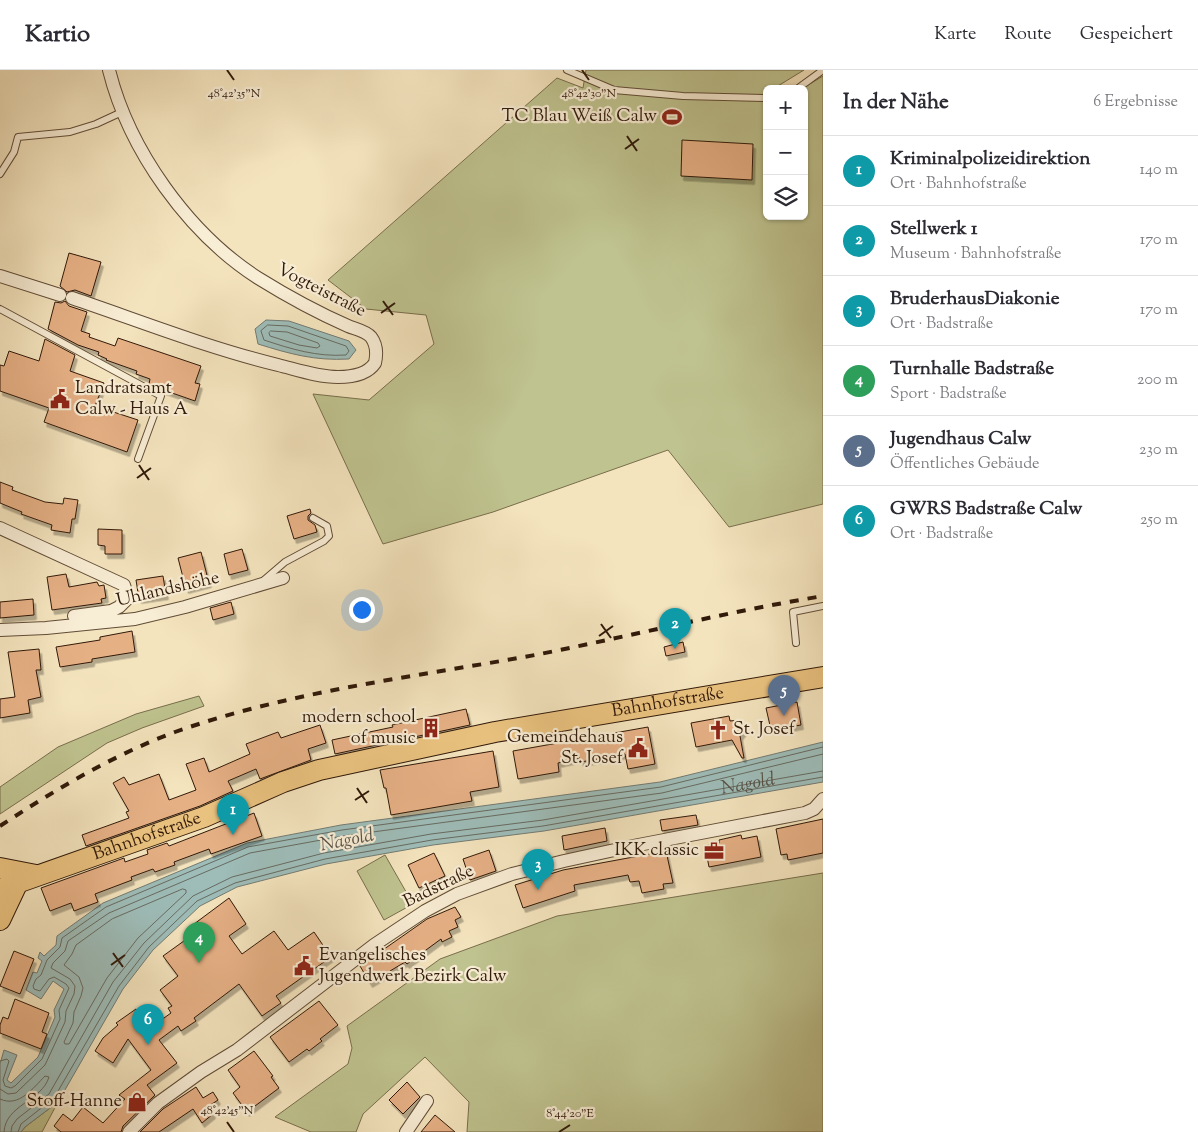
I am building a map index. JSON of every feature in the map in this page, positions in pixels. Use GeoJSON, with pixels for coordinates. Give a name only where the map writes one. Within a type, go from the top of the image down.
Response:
{"type":"FeatureCollection","features":[{"type":"Feature","properties":{"kind":"main road","name":"Bahnhofstraße"},"geometry":{"type":"LineString","coordinates":[[9,886],[204,818],[283,782],[319,770],[495,732],[823,677]]}},
{"type":"Feature","properties":{"kind":"main road"},"geometry":{"type":"LineString","coordinates":[[0,868],[38,875]]}},
{"type":"Feature","properties":{"kind":"main road"},"geometry":{"type":"LineString","coordinates":[[0,920],[9,886]]}},
{"type":"Feature","properties":{"kind":"street","name":"Vogteistraße"},"geometry":{"type":"LineString","coordinates":[[0,276],[66,296],[228,351],[317,374],[336,377],[355,376],[367,372],[376,363],[376,349],[367,333],[312,310],[290,298],[253,274],[223,251],[189,218],[164,186],[145,157],[122,112],[109,70]]}},
{"type":"Feature","properties":{"kind":"street"},"geometry":{"type":"LineString","coordinates":[[0,528],[124,585],[128,598],[119,607],[111,611],[52,620],[46,628]]}},
{"type":"Feature","properties":{"kind":"street","name":"Uhlandshöhe"},"geometry":{"type":"LineString","coordinates":[[0,630],[46,628],[135,619],[185,607],[283,578]]}},
{"type":"Feature","properties":{"kind":"street","name":"Badstraße"},"geometry":{"type":"LineString","coordinates":[[129,1132],[158,1103],[236,1050],[402,926],[457,894],[512,874],[556,863],[633,846],[805,813],[814,809],[823,799]]}},
{"type":"Feature","properties":{"kind":"street"},"geometry":{"type":"LineString","coordinates":[[406,1132],[427,1102]]}},
{"type":"Feature","properties":{"kind":"lane"},"geometry":{"type":"LineString","coordinates":[[566,70],[614,90],[682,96],[763,98]]}},
{"type":"Feature","properties":{"kind":"lane"},"geometry":{"type":"LineString","coordinates":[[802,85],[823,70]]}},
{"type":"Feature","properties":{"kind":"lane"},"geometry":{"type":"LineString","coordinates":[[0,174],[14,152],[18,137],[70,132],[96,124],[122,112]]}},
{"type":"Feature","properties":{"kind":"lane"},"geometry":{"type":"LineString","coordinates":[[0,309],[161,396],[138,459]]}},
{"type":"Feature","properties":{"kind":"lane"},"geometry":{"type":"LineString","coordinates":[[259,584],[285,562],[324,541],[329,536],[327,526],[313,518]]}},
{"type":"Feature","properties":{"kind":"lane"},"geometry":{"type":"LineString","coordinates":[[796,643],[792,612],[823,606]]}},
{"type":"Feature","properties":{"kind":"green space"},"geometry":{"type":"Polygon","coordinates":[[[586,70],[804,70],[780,85],[763,85],[763,220],[808,220],[808,85],[823,76],[823,504],[729,527],[668,450],[493,512],[383,544],[313,394],[369,400],[434,344],[426,315],[366,309],[328,280],[557,78],[583,88],[586,70]]]}},
{"type":"Feature","properties":{"kind":"green space"},"geometry":{"type":"Polygon","coordinates":[[[199,696],[204,706],[142,728],[107,743],[0,814],[0,787],[58,747],[136,714],[199,696]]]}},
{"type":"Feature","properties":{"kind":"green space"},"geometry":{"type":"Polygon","coordinates":[[[385,855],[413,904],[384,920],[357,871],[385,855]]]}},
{"type":"Feature","properties":{"kind":"green space"},"geometry":{"type":"Polygon","coordinates":[[[823,873],[823,1132],[467,1132],[469,1102],[425,1057],[363,1114],[356,1132],[311,1132],[275,1117],[348,1064],[352,1048],[347,1026],[440,959],[557,916],[823,873]]]}},
{"type":"Feature","properties":{"kind":"green space"},"geometry":{"type":"Polygon","coordinates":[[[58,1102],[42,1132],[21,1132],[25,1127],[58,1102]]]}},
{"type":"Feature","properties":{"kind":"water"},"geometry":{"type":"Polygon","coordinates":[[[266,320],[289,321],[349,341],[356,350],[349,359],[325,359],[292,354],[258,344],[255,329],[266,320]]]}},
{"type":"Feature","properties":{"kind":"water","name":"Nagold"},"geometry":{"type":"Polygon","coordinates":[[[823,742],[823,782],[544,831],[433,845],[326,864],[237,887],[200,906],[153,950],[123,989],[58,1102],[21,1132],[0,1132],[0,1064],[4,1050],[17,1055],[7,1080],[11,1083],[38,1057],[55,1017],[54,1010],[64,989],[53,981],[41,999],[26,990],[33,972],[37,973],[42,961],[38,958],[40,952],[44,956],[56,945],[57,936],[103,903],[247,843],[341,825],[660,782],[823,742]]]}},
{"type":"Feature","properties":{"kind":"building"},"geometry":{"type":"Polygon","coordinates":[[[682,140],[753,144],[752,180],[681,176],[682,140]]]}},
{"type":"Feature","properties":{"kind":"building"},"geometry":{"type":"Polygon","coordinates":[[[69,253],[101,262],[91,296],[75,290],[67,292],[60,286],[69,253]]]}},
{"type":"Feature","properties":{"kind":"building"},"geometry":{"type":"Polygon","coordinates":[[[65,301],[69,306],[87,312],[81,331],[90,334],[89,337],[115,346],[118,338],[201,366],[195,383],[200,384],[195,401],[152,386],[149,384],[150,379],[136,374],[137,371],[106,360],[98,355],[99,352],[78,345],[48,329],[55,302],[61,303],[65,301]]]}},
{"type":"Feature","properties":{"kind":"building","name":"Landratsamt Calw - Haus A"},"geometry":{"type":"Polygon","coordinates":[[[45,339],[75,355],[70,371],[104,383],[95,406],[138,420],[127,452],[44,422],[49,408],[0,391],[0,365],[4,366],[9,351],[39,361],[45,339]]]}},
{"type":"Feature","properties":{"kind":"building"},"geometry":{"type":"Polygon","coordinates":[[[0,482],[13,487],[12,490],[45,502],[63,504],[64,498],[78,500],[75,519],[72,519],[70,533],[51,530],[52,525],[21,514],[22,512],[0,503],[0,482]]]}},
{"type":"Feature","properties":{"kind":"building"},"geometry":{"type":"Polygon","coordinates":[[[310,509],[311,513],[308,516],[308,520],[315,525],[317,532],[294,539],[287,516],[310,509]]]}},
{"type":"Feature","properties":{"kind":"building"},"geometry":{"type":"Polygon","coordinates":[[[98,529],[122,530],[122,554],[105,554],[105,546],[98,545],[98,529]]]}},
{"type":"Feature","properties":{"kind":"building"},"geometry":{"type":"Polygon","coordinates":[[[242,549],[248,570],[229,575],[224,554],[242,549]]]}},
{"type":"Feature","properties":{"kind":"building"},"geometry":{"type":"Polygon","coordinates":[[[201,552],[209,583],[186,589],[178,558],[201,552]]]}},
{"type":"Feature","properties":{"kind":"building"},"geometry":{"type":"Polygon","coordinates":[[[66,574],[69,587],[97,582],[99,586],[104,585],[106,598],[101,599],[102,603],[52,610],[47,577],[66,574]]]}},
{"type":"Feature","properties":{"kind":"building"},"geometry":{"type":"Polygon","coordinates":[[[163,576],[166,595],[139,599],[136,580],[163,576]]]}},
{"type":"Feature","properties":{"kind":"building"},"geometry":{"type":"Polygon","coordinates":[[[33,599],[34,615],[0,618],[0,602],[33,599]]]}},
{"type":"Feature","properties":{"kind":"building"},"geometry":{"type":"Polygon","coordinates":[[[231,602],[234,614],[213,620],[210,608],[231,602]]]}},
{"type":"Feature","properties":{"kind":"building"},"geometry":{"type":"Polygon","coordinates":[[[132,631],[135,652],[92,659],[92,662],[60,667],[56,647],[100,640],[100,637],[132,631]]]}},
{"type":"Feature","properties":{"kind":"building"},"geometry":{"type":"Polygon","coordinates":[[[683,642],[685,652],[666,656],[664,647],[683,642]]]}},
{"type":"Feature","properties":{"kind":"building"},"geometry":{"type":"Polygon","coordinates":[[[39,649],[41,670],[36,670],[41,697],[28,700],[30,713],[0,718],[0,699],[15,697],[8,652],[39,649]]]}},
{"type":"Feature","properties":{"kind":"building"},"geometry":{"type":"Polygon","coordinates":[[[797,702],[801,725],[771,730],[766,708],[797,702]]]}},
{"type":"Feature","properties":{"kind":"building"},"geometry":{"type":"Polygon","coordinates":[[[466,709],[470,725],[335,754],[332,740],[466,709]]]}},
{"type":"Feature","properties":{"kind":"building","name":"St. Josef"},"geometry":{"type":"Polygon","coordinates":[[[729,716],[730,721],[739,720],[745,724],[746,728],[740,736],[744,758],[742,758],[732,740],[696,747],[691,723],[729,716]]]}},
{"type":"Feature","properties":{"kind":"building"},"geometry":{"type":"Polygon","coordinates":[[[320,725],[326,743],[308,749],[311,760],[260,779],[256,769],[228,781],[233,791],[200,806],[86,846],[82,835],[129,818],[126,812],[129,811],[113,783],[124,777],[129,785],[159,774],[169,800],[196,790],[186,764],[204,758],[209,772],[250,754],[246,744],[278,732],[281,738],[320,725]]]}},
{"type":"Feature","properties":{"kind":"building"},"geometry":{"type":"Polygon","coordinates":[[[648,727],[655,764],[628,769],[625,754],[581,762],[580,758],[558,763],[559,772],[518,779],[513,751],[648,727]]]}},
{"type":"Feature","properties":{"kind":"building"},"geometry":{"type":"Polygon","coordinates":[[[493,751],[499,787],[470,792],[472,801],[391,815],[386,788],[384,788],[380,770],[493,751]]]}},
{"type":"Feature","properties":{"kind":"building"},"geometry":{"type":"Polygon","coordinates":[[[254,813],[262,836],[211,854],[209,849],[174,862],[175,865],[155,872],[153,869],[131,877],[132,880],[95,894],[98,902],[74,911],[71,903],[50,911],[41,888],[124,858],[125,862],[148,854],[147,850],[167,843],[169,846],[254,813]]]}},
{"type":"Feature","properties":{"kind":"building"},"geometry":{"type":"Polygon","coordinates":[[[696,815],[698,825],[662,831],[660,820],[696,815]]]}},
{"type":"Feature","properties":{"kind":"building"},"geometry":{"type":"Polygon","coordinates":[[[823,819],[823,853],[788,860],[787,854],[781,855],[776,829],[823,819]]]}},
{"type":"Feature","properties":{"kind":"building"},"geometry":{"type":"Polygon","coordinates":[[[605,828],[607,841],[564,850],[562,836],[605,828]]]}},
{"type":"Feature","properties":{"kind":"building"},"geometry":{"type":"Polygon","coordinates":[[[741,835],[742,839],[757,836],[761,857],[709,867],[705,846],[719,843],[719,840],[741,835]]]}},
{"type":"Feature","properties":{"kind":"building"},"geometry":{"type":"Polygon","coordinates":[[[489,850],[496,871],[470,880],[463,859],[489,850]]]}},
{"type":"Feature","properties":{"kind":"building"},"geometry":{"type":"Polygon","coordinates":[[[666,851],[673,883],[663,884],[664,889],[642,893],[639,881],[630,882],[628,875],[574,885],[575,891],[523,908],[515,885],[563,870],[666,851]]]}},
{"type":"Feature","properties":{"kind":"building"},"geometry":{"type":"Polygon","coordinates":[[[434,853],[445,876],[419,888],[408,865],[434,853]]]}},
{"type":"Feature","properties":{"kind":"building"},"geometry":{"type":"Polygon","coordinates":[[[229,898],[246,924],[229,936],[242,954],[274,931],[288,950],[314,932],[331,957],[276,996],[281,1003],[262,1016],[239,984],[194,1018],[196,1021],[181,1031],[178,1026],[159,1040],[177,1063],[147,1085],[155,1095],[123,1126],[121,1132],[61,1132],[54,1126],[63,1114],[72,1121],[83,1107],[103,1123],[125,1099],[119,1095],[151,1070],[128,1039],[113,1063],[95,1051],[103,1038],[118,1025],[116,1023],[136,1009],[150,1028],[171,1013],[168,1008],[172,1006],[160,990],[178,976],[163,956],[195,933],[190,927],[229,898]]]}},
{"type":"Feature","properties":{"kind":"building"},"geometry":{"type":"Polygon","coordinates":[[[455,907],[461,917],[455,920],[458,927],[449,931],[452,937],[442,942],[441,939],[407,964],[405,962],[370,983],[360,966],[427,919],[455,907]]]}},
{"type":"Feature","properties":{"kind":"building"},"geometry":{"type":"Polygon","coordinates":[[[14,951],[34,959],[20,994],[0,986],[14,951]]]}},
{"type":"Feature","properties":{"kind":"building"},"geometry":{"type":"Polygon","coordinates":[[[15,999],[49,1013],[42,1032],[47,1034],[41,1049],[0,1033],[3,1017],[8,1019],[15,999]]]}},
{"type":"Feature","properties":{"kind":"building"},"geometry":{"type":"Polygon","coordinates":[[[319,1001],[338,1025],[320,1039],[322,1041],[309,1051],[307,1049],[289,1062],[270,1037],[319,1001]]]}},
{"type":"Feature","properties":{"kind":"building"},"geometry":{"type":"Polygon","coordinates":[[[254,1051],[273,1076],[271,1077],[279,1088],[247,1112],[233,1093],[240,1087],[228,1070],[254,1051]]]}},
{"type":"Feature","properties":{"kind":"building"},"geometry":{"type":"Polygon","coordinates":[[[407,1082],[420,1097],[403,1114],[389,1100],[407,1082]]]}},
{"type":"Feature","properties":{"kind":"building"},"geometry":{"type":"Polygon","coordinates":[[[196,1087],[203,1098],[213,1092],[218,1100],[209,1106],[213,1114],[202,1123],[193,1109],[159,1132],[140,1132],[163,1109],[196,1087]]]}},
{"type":"Feature","properties":{"kind":"building"},"geometry":{"type":"Polygon","coordinates":[[[435,1115],[455,1132],[421,1132],[435,1115]]]}},
{"type":"Feature","properties":{"kind":"railway"},"geometry":{"type":"LineString","coordinates":[[0,826],[42,799],[129,751],[175,732],[219,718],[308,695],[535,655],[751,609],[823,596]]}},
{"type":"Feature","properties":{"kind":"place","name":"TC Blau Weiß Calw"},"geometry":{"type":"Point","coordinates":[672,117]}},
{"type":"Feature","properties":{"kind":"place","name":"Landratsamt Calw - Haus A"},"geometry":{"type":"Point","coordinates":[60,399]}},
{"type":"Feature","properties":{"kind":"place","name":"Stellwerk 1"},"geometry":{"type":"Point","coordinates":[675,649]}},
{"type":"Feature","properties":{"kind":"place","name":"Jugendhaus Calw"},"geometry":{"type":"Point","coordinates":[784,716]}},
{"type":"Feature","properties":{"kind":"place","name":"modern school of music"},"geometry":{"type":"Point","coordinates":[431,728]}},
{"type":"Feature","properties":{"kind":"place","name":"St. Josef"},"geometry":{"type":"Point","coordinates":[718,730]}},
{"type":"Feature","properties":{"kind":"place","name":"Gemeindehaus St. Josef"},"geometry":{"type":"Point","coordinates":[638,748]}},
{"type":"Feature","properties":{"kind":"place","name":"Kriminalpolizeidirektion"},"geometry":{"type":"Point","coordinates":[233,835]}},
{"type":"Feature","properties":{"kind":"place","name":"IKK classic"},"geometry":{"type":"Point","coordinates":[714,851]}},
{"type":"Feature","properties":{"kind":"place","name":"BruderhausDiakonie"},"geometry":{"type":"Point","coordinates":[538,890]}},
{"type":"Feature","properties":{"kind":"place","name":"Turnhalle Badstraße"},"geometry":{"type":"Point","coordinates":[199,963]}},
{"type":"Feature","properties":{"kind":"place","name":"Evangelisches Jugendwerk Bezirk Calw"},"geometry":{"type":"Point","coordinates":[304,966]}},
{"type":"Feature","properties":{"kind":"place","name":"GWRS Badstraße Calw"},"geometry":{"type":"Point","coordinates":[148,1045]}},
{"type":"Feature","properties":{"kind":"place","name":"Stoff-Hanne"},"geometry":{"type":"Point","coordinates":[137,1102]}}]}
